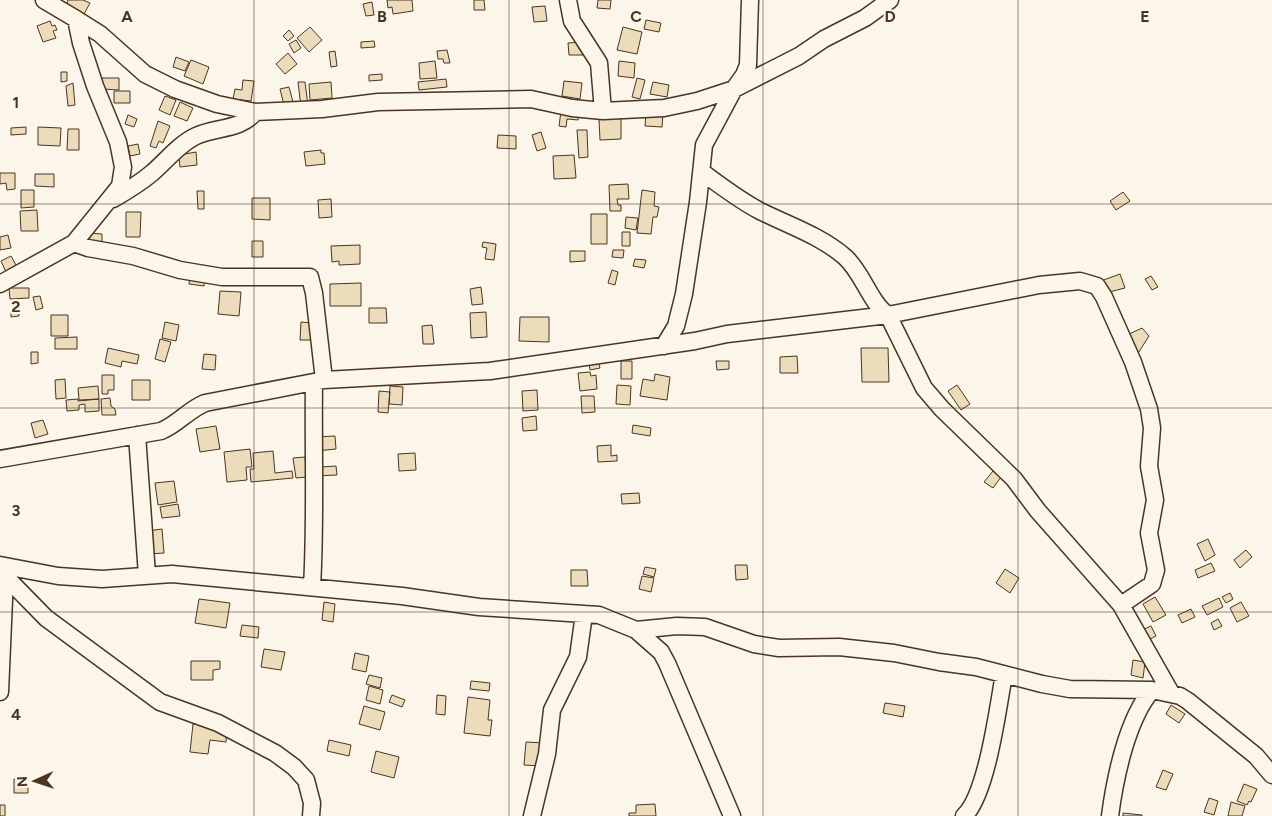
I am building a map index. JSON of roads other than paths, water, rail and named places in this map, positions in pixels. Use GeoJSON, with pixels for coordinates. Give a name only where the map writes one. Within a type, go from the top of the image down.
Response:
{"type":"FeatureCollection","features":[{"type":"Feature","properties":{"kind":"street"},"geometry":{"type":"LineString","coordinates":[[44,0],[100,34],[145,74],[175,89],[217,104],[255,112],[322,109],[378,102],[531,99],[572,108],[603,111],[664,108],[697,101],[734,88],[799,56],[824,39],[865,18],[890,0]]}},
{"type":"Feature","properties":{"kind":"street"},"geometry":{"type":"LineString","coordinates":[[568,0],[572,21],[599,63],[603,111]]}},
{"type":"Feature","properties":{"kind":"street"},"geometry":{"type":"LineString","coordinates":[[664,346],[676,326],[684,294],[702,172],[704,145],[748,65],[750,0]]}},
{"type":"Feature","properties":{"kind":"street"},"geometry":{"type":"LineString","coordinates":[[0,284],[74,243],[120,186],[123,168],[118,142],[81,43],[76,19]]}},
{"type":"Feature","properties":{"kind":"street"},"geometry":{"type":"LineString","coordinates":[[109,202],[151,174],[186,141],[197,135],[249,120],[255,112]]}},
{"type":"Feature","properties":{"kind":"street"},"geometry":{"type":"LineString","coordinates":[[702,172],[735,196],[831,247],[846,258],[868,286],[882,310],[888,315],[924,388],[942,409],[1014,479],[1038,511],[1121,605],[1171,693]]}},
{"type":"Feature","properties":{"kind":"street"},"geometry":{"type":"LineString","coordinates":[[74,243],[88,248],[133,256],[180,270],[222,277],[310,277],[314,293],[319,381],[312,474],[316,512],[312,587]]}},
{"type":"Feature","properties":{"kind":"street"},"geometry":{"type":"LineString","coordinates":[[0,459],[161,431],[175,426],[192,408],[205,403],[319,381],[490,371],[664,346],[727,334],[888,315],[1039,285],[1080,281],[1097,286],[1104,297],[1133,362],[1149,409],[1152,428],[1149,466],[1155,500],[1149,533],[1156,570],[1155,580],[1121,605]]}},
{"type":"Feature","properties":{"kind":"street"},"geometry":{"type":"LineString","coordinates":[[137,436],[147,575]]}},
{"type":"Feature","properties":{"kind":"street"},"geometry":{"type":"LineString","coordinates":[[2,570],[102,579],[172,574],[312,587],[479,607],[584,614],[608,617],[625,627],[636,630],[677,626],[705,627],[754,644],[779,648],[839,647],[894,653],[976,667],[1042,684],[1070,689],[1152,690],[1171,693],[1188,701],[1256,756],[1272,775]]}},
{"type":"Feature","properties":{"kind":"street"},"geometry":{"type":"LineString","coordinates":[[0,692],[2,570]]}},
{"type":"Feature","properties":{"kind":"street"},"geometry":{"type":"LineString","coordinates":[[2,570],[46,618],[160,702],[218,724],[275,753],[288,762],[306,780],[312,803],[311,816]]}},
{"type":"Feature","properties":{"kind":"street"},"geometry":{"type":"LineString","coordinates":[[532,816],[547,754],[552,710],[578,657],[584,614]]}},
{"type":"Feature","properties":{"kind":"street"},"geometry":{"type":"LineString","coordinates":[[636,630],[661,652],[667,663],[732,816]]}},
{"type":"Feature","properties":{"kind":"street"},"geometry":{"type":"LineString","coordinates":[[964,816],[974,803],[984,776],[1004,674]]}},
{"type":"Feature","properties":{"kind":"street"},"geometry":{"type":"LineString","coordinates":[[1110,816],[1115,782],[1136,712],[1152,690]]}}]}
